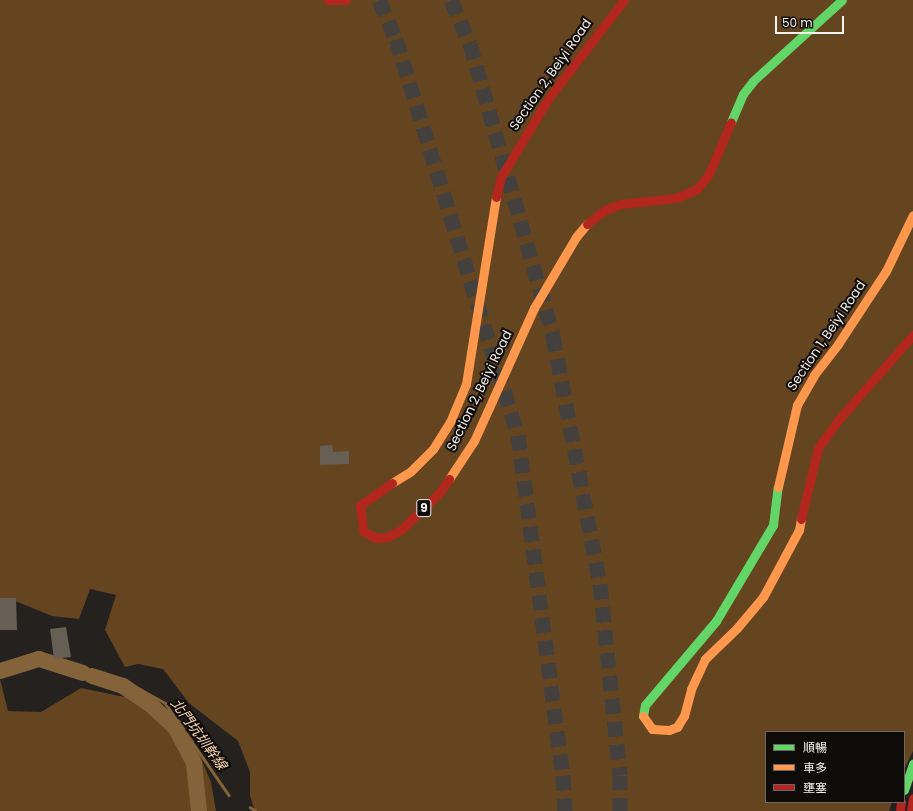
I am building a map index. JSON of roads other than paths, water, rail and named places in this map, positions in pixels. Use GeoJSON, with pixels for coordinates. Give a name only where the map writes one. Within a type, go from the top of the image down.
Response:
{"type":"FeatureCollection","features":[{"type":"Feature","properties":{"kind":"main road"},"geometry":{"type":"LineString","coordinates":[[328,0],[337,2],[346,0]]}},
{"type":"Feature","properties":{"kind":"main road","name":"Section 2, Beiyi Road"},"geometry":{"type":"LineString","coordinates":[[624,0],[548,99],[501,177],[492,215],[466,384],[450,422],[433,449],[411,471],[364,500],[360,505],[363,531],[376,538],[388,537],[402,529],[440,492],[457,467],[474,441],[534,308],[554,270],[580,232],[605,210],[621,204],[676,198],[697,190],[709,174],[743,94],[753,81],[842,0]]}},
{"type":"Feature","properties":{"kind":"main road","name":"Section 1, Beiyi Road"},"geometry":{"type":"LineString","coordinates":[[913,215],[886,271],[838,344],[814,375],[797,405],[781,469],[773,525],[716,621],[645,704],[642,712],[643,718],[652,730],[669,730],[677,727],[684,716],[691,689],[705,659],[737,628],[763,597],[799,530],[811,470],[818,448],[840,418],[913,335]]}},
{"type":"Feature","properties":{"kind":"main road"},"geometry":{"type":"LineString","coordinates":[[905,787],[913,764]]}},
{"type":"Feature","properties":{"kind":"main road"},"geometry":{"type":"LineString","coordinates":[[911,811],[913,798]]}},
{"type":"Feature","properties":{"kind":"waterway"},"geometry":{"type":"LineString","coordinates":[[0,671],[39,659],[83,673]]}},
{"type":"Feature","properties":{"kind":"waterway"},"geometry":{"type":"LineString","coordinates":[[92,676],[123,686],[151,705],[175,727],[194,763],[199,811]]}},
{"type":"Feature","properties":{"kind":"waterway","name":"北門坑圳幹線"},"geometry":{"type":"LineString","coordinates":[[123,686],[140,689],[165,703],[229,795]]}},
{"type":"Feature","properties":{"kind":"waterway","name":"北門坑圳幹線"},"geometry":{"type":"LineString","coordinates":[[250,807],[256,811]]}},
{"type":"Feature","properties":{"kind":"tunnel"},"geometry":{"type":"LineString","coordinates":[[379,0],[396,39],[518,435],[563,775],[565,811]]}},
{"type":"Feature","properties":{"kind":"tunnel"},"geometry":{"type":"LineString","coordinates":[[451,0],[470,44],[553,336],[600,584],[620,775],[620,811]]}}]}
